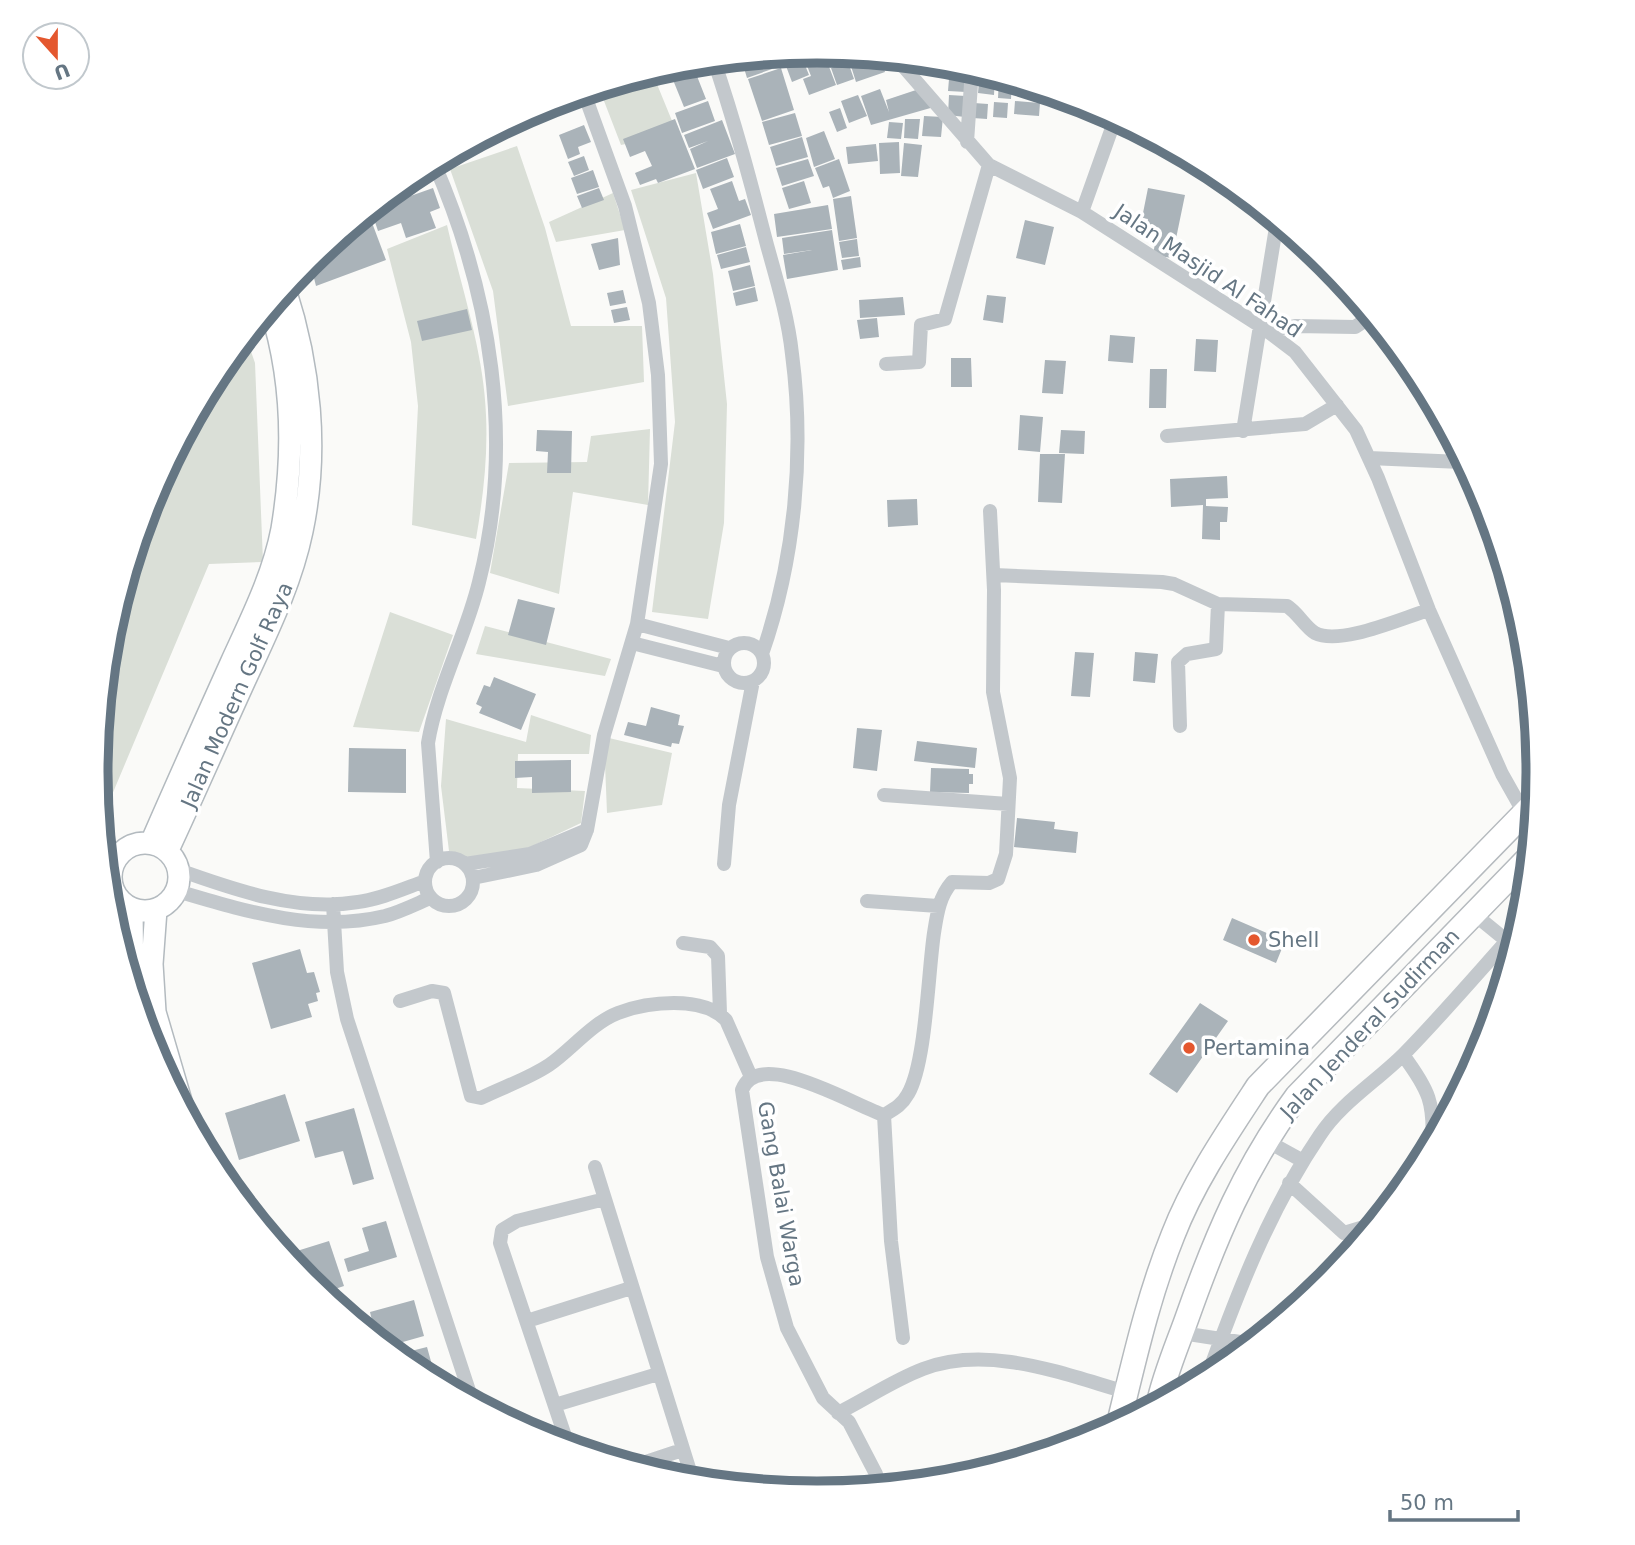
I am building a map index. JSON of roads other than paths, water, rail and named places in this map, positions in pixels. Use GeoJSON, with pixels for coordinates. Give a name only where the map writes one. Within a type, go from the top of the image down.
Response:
{"type":"FeatureCollection","features":[{"type":"Feature","properties":{"kind":"main road","name":"Jalan Jenderal Sudirman"},"geometry":{"type":"LineString","coordinates":[[1121,1414],[1144,1317],[1174,1233],[1223,1139],[1258,1086],[1315,1024],[1525,812]]}},
{"type":"Feature","properties":{"kind":"main road","name":"Jalan Jenderal Sudirman"},"geometry":{"type":"LineString","coordinates":[[1162,1392],[1218,1234],[1240,1185],[1265,1140],[1297,1097],[1521,865]]}},
{"type":"Feature","properties":{"kind":"street","name":"Jalan Masjid Al Fahad"},"geometry":{"type":"LineString","coordinates":[[905,69],[989,165],[1082,212],[1265,329],[1295,352],[1356,430],[1429,610],[1502,774],[1526,802]]}},
{"type":"Feature","properties":{"kind":"street"},"geometry":{"type":"LineString","coordinates":[[717,70],[747,165],[781,297],[795,379],[796,426],[792,526],[785,571],[762,653],[763,669],[753,681],[729,805],[724,864]]}},
{"type":"Feature","properties":{"kind":"street"},"geometry":{"type":"LineString","coordinates":[[967,142],[971,80]]}},
{"type":"Feature","properties":{"kind":"street"},"geometry":{"type":"LineString","coordinates":[[473,878],[536,865],[581,845],[587,830],[604,735],[637,624],[661,464],[658,375],[649,303],[632,229],[609,154],[588,102]]}},
{"type":"Feature","properties":{"kind":"street"},"geometry":{"type":"LineString","coordinates":[[1082,212],[1112,127]]}},
{"type":"Feature","properties":{"kind":"street"},"geometry":{"type":"LineString","coordinates":[[886,364],[918,363],[920,324],[945,320],[989,165]]}},
{"type":"Feature","properties":{"kind":"street"},"geometry":{"type":"LineString","coordinates":[[437,862],[428,743],[431,724],[468,623],[480,578],[493,502],[496,439],[493,383],[480,292],[459,220],[439,173]]}},
{"type":"Feature","properties":{"kind":"street"},"geometry":{"type":"LineString","coordinates":[[1243,431],[1265,329],[1277,232]]}},
{"type":"Feature","properties":{"kind":"street","name":"Jalan Modern Golf Raya"},"geometry":{"type":"LineString","coordinates":[[159,847],[286,592],[302,531],[310,467],[309,394],[298,328],[289,300]]}},
{"type":"Feature","properties":{"kind":"street","name":"Jalan Modern Golf Raya"},"geometry":{"type":"LineString","coordinates":[[159,847],[267,584],[282,530],[289,467],[288,397],[279,334],[274,318]]}},
{"type":"Feature","properties":{"kind":"street"},"geometry":{"type":"LineString","coordinates":[[1265,329],[1295,326],[1355,327],[1364,321]]}},
{"type":"Feature","properties":{"kind":"street"},"geometry":{"type":"LineString","coordinates":[[1167,436],[1305,424],[1337,405]]}},
{"type":"Feature","properties":{"kind":"street"},"geometry":{"type":"LineString","coordinates":[[1369,458],[1455,462]]}},
{"type":"Feature","properties":{"kind":"street"},"geometry":{"type":"LineString","coordinates":[[903,1338],[891,1241],[884,1115],[900,1105],[917,1073],[938,906],[952,883],[989,883],[998,879],[1006,854],[1010,778],[993,692],[994,575],[990,511]]}},
{"type":"Feature","properties":{"kind":"street"},"geometry":{"type":"LineString","coordinates":[[994,575],[1162,582],[1218,604],[1287,606],[1313,632],[1327,636],[1353,634],[1429,610]]}},
{"type":"Feature","properties":{"kind":"street"},"geometry":{"type":"LineString","coordinates":[[1180,726],[1178,662],[1187,654],[1216,649],[1218,604]]}},
{"type":"Feature","properties":{"kind":"street"},"geometry":{"type":"LineString","coordinates":[[637,624],[729,648]]}},
{"type":"Feature","properties":{"kind":"street"},"geometry":{"type":"LineString","coordinates":[[723,666],[729,648],[737,643],[747,642],[762,653]]}},
{"type":"Feature","properties":{"kind":"street"},"geometry":{"type":"LineString","coordinates":[[632,643],[723,666],[735,681],[753,681]]}},
{"type":"Feature","properties":{"kind":"street"},"geometry":{"type":"LineString","coordinates":[[884,795],[1009,804]]}},
{"type":"Feature","properties":{"kind":"street"},"geometry":{"type":"LineString","coordinates":[[465,864],[473,878],[470,895],[455,906],[437,904],[430,898],[425,880],[427,873],[437,862],[446,858],[465,864],[530,854],[587,830]]}},
{"type":"Feature","properties":{"kind":"street"},"geometry":{"type":"LineString","coordinates":[[114,860],[135,844],[159,847],[178,881],[243,910],[297,921],[333,924],[387,915],[430,898]]}},
{"type":"Feature","properties":{"kind":"street"},"geometry":{"type":"LineString","coordinates":[[178,881],[231,888],[298,903],[333,904],[381,897],[425,880]]}},
{"type":"Feature","properties":{"kind":"street"},"geometry":{"type":"LineString","coordinates":[[120,901],[132,910],[156,910],[164,907],[178,881]]}},
{"type":"Feature","properties":{"kind":"street"},"geometry":{"type":"LineString","coordinates":[[867,901],[938,906]]}},
{"type":"Feature","properties":{"kind":"street"},"geometry":{"type":"LineString","coordinates":[[333,904],[337,972],[347,1019],[469,1390]]}},
{"type":"Feature","properties":{"kind":"street"},"geometry":{"type":"LineString","coordinates":[[132,910],[133,958]]}},
{"type":"Feature","properties":{"kind":"street"},"geometry":{"type":"LineString","coordinates":[[156,910],[152,964],[155,1012],[169,1059]]}},
{"type":"Feature","properties":{"kind":"street"},"geometry":{"type":"LineString","coordinates":[[1474,914],[1506,941]]}},
{"type":"Feature","properties":{"kind":"street"},"geometry":{"type":"LineString","coordinates":[[1212,1362],[1264,1234],[1303,1161],[1335,1116],[1403,1055],[1506,942]]}},
{"type":"Feature","properties":{"kind":"street"},"geometry":{"type":"LineString","coordinates":[[683,943],[710,947],[718,956],[720,1013]]}},
{"type":"Feature","properties":{"kind":"street"},"geometry":{"type":"LineString","coordinates":[[400,1001],[432,991],[444,993],[471,1096],[481,1098],[548,1066],[616,1013],[655,1004],[688,1004],[720,1013],[726,1020],[751,1077]]}},
{"type":"Feature","properties":{"kind":"street"},"geometry":{"type":"LineString","coordinates":[[1403,1055],[1427,1087],[1440,1113]]}},
{"type":"Feature","properties":{"kind":"street","name":"Gang Balai Warga"},"geometry":{"type":"LineString","coordinates":[[876,1479],[876,1474],[849,1422],[823,1398],[787,1328],[767,1257],[741,1090],[745,1081],[751,1077],[775,1074],[797,1077],[884,1115]]}},
{"type":"Feature","properties":{"kind":"street"},"geometry":{"type":"LineString","coordinates":[[1265,1140],[1303,1161]]}},
{"type":"Feature","properties":{"kind":"street"},"geometry":{"type":"LineString","coordinates":[[595,1167],[689,1468]]}},
{"type":"Feature","properties":{"kind":"street"},"geometry":{"type":"LineString","coordinates":[[1289,1183],[1345,1233],[1361,1228]]}},
{"type":"Feature","properties":{"kind":"street"},"geometry":{"type":"LineString","coordinates":[[565,1435],[500,1243],[502,1230],[517,1221],[605,1199]]}},
{"type":"Feature","properties":{"kind":"street"},"geometry":{"type":"LineString","coordinates":[[527,1321],[631,1288]]}},
{"type":"Feature","properties":{"kind":"street"},"geometry":{"type":"LineString","coordinates":[[1182,1333],[1239,1342]]}},
{"type":"Feature","properties":{"kind":"street"},"geometry":{"type":"LineString","coordinates":[[838,1413],[924,1368],[981,1357],[1064,1374],[1126,1392]]}},
{"type":"Feature","properties":{"kind":"street"},"geometry":{"type":"LineString","coordinates":[[555,1405],[658,1374]]}},
{"type":"Feature","properties":{"kind":"street"},"geometry":{"type":"LineString","coordinates":[[647,1461],[682,1450]]}},
{"type":"Feature","properties":{"kind":"place","name":"Shell"},"geometry":{"type":"Point","coordinates":[1254,940]}},
{"type":"Feature","properties":{"kind":"place","name":"Pertamina"},"geometry":{"type":"Point","coordinates":[1189,1048]}}]}
